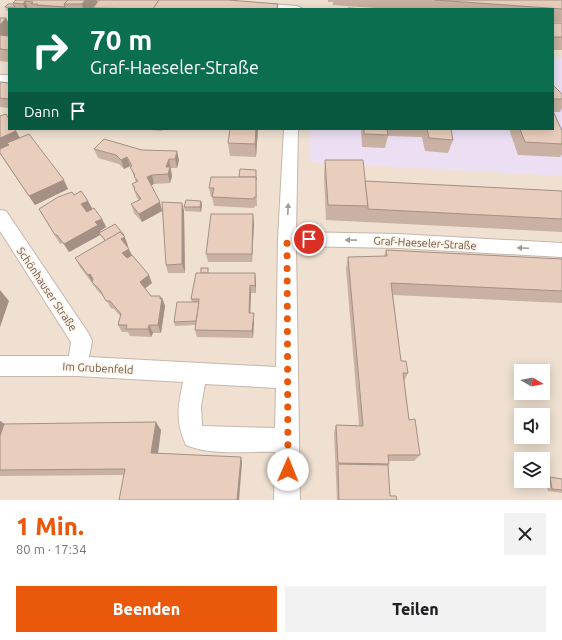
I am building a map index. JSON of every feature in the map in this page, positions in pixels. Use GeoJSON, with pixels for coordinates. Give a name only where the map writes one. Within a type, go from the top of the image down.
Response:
{"type":"FeatureCollection","features":[{"type":"Feature","properties":{"kind":"street"},"geometry":{"type":"LineString","coordinates":[[244,5],[284,8]]}},
{"type":"Feature","properties":{"kind":"street"},"geometry":{"type":"LineString","coordinates":[[288,500],[287,239],[291,130]]}},
{"type":"Feature","properties":{"kind":"street","name":"Schönhauser Straße"},"geometry":{"type":"LineString","coordinates":[[0,216],[10,234],[82,341],[76,366]]}},
{"type":"Feature","properties":{"kind":"street","name":"Graf-Haeseler-Straße"},"geometry":{"type":"LineString","coordinates":[[287,239],[398,240],[562,250]]}},
{"type":"Feature","properties":{"kind":"street","name":"Im Grubenfeld"},"geometry":{"type":"LineString","coordinates":[[0,366],[76,366],[287,378]]}},
{"type":"Feature","properties":{"kind":"street"},"geometry":{"type":"LineString","coordinates":[[196,373],[188,416],[189,429],[194,437],[210,439],[288,440]]}},
{"type":"Feature","properties":{"kind":"shaded area"},"geometry":{"type":"Polygon","coordinates":[[[0,0],[562,0],[562,500],[0,500],[0,0]]]}},
{"type":"Feature","properties":{"kind":"shaded area"},"geometry":{"type":"Polygon","coordinates":[[[554,57],[562,58],[562,176],[310,162],[310,130],[554,130],[554,57]]]}},
{"type":"Feature","properties":{"kind":"building"},"geometry":{"type":"Polygon","coordinates":[[[16,0],[68,0],[64,4],[65,7],[37,5],[38,4],[31,4],[33,2],[25,1],[23,4],[13,3],[16,0]]]}},
{"type":"Feature","properties":{"kind":"building"},"geometry":{"type":"Polygon","coordinates":[[[68,0],[85,0],[82,4],[64,4],[68,0]]]}},
{"type":"Feature","properties":{"kind":"building"},"geometry":{"type":"Polygon","coordinates":[[[99,0],[159,0],[154,8],[93,8],[99,0]]]}},
{"type":"Feature","properties":{"kind":"building"},"geometry":{"type":"Polygon","coordinates":[[[159,0],[228,0],[278,4],[277,8],[154,8],[159,0]]]}},
{"type":"Feature","properties":{"kind":"building"},"geometry":{"type":"Polygon","coordinates":[[[435,0],[562,0],[562,9],[435,0]]]}},
{"type":"Feature","properties":{"kind":"building"},"geometry":{"type":"Polygon","coordinates":[[[8,4],[13,4],[15,7],[5,7],[8,4]]]}},
{"type":"Feature","properties":{"kind":"building"},"geometry":{"type":"Polygon","coordinates":[[[0,18],[6,18],[0,25],[0,18]]]}},
{"type":"Feature","properties":{"kind":"building"},"geometry":{"type":"Polygon","coordinates":[[[554,23],[562,23],[562,37],[554,37],[554,23]]]}},
{"type":"Feature","properties":{"kind":"building"},"geometry":{"type":"Polygon","coordinates":[[[0,35],[8,36],[8,50],[0,49],[0,35]]]}},
{"type":"Feature","properties":{"kind":"building"},"geometry":{"type":"Polygon","coordinates":[[[0,82],[8,83],[8,99],[0,98],[0,82]]]}},
{"type":"Feature","properties":{"kind":"building"},"geometry":{"type":"Polygon","coordinates":[[[554,86],[562,94],[562,99],[554,99],[554,86]]]}},
{"type":"Feature","properties":{"kind":"building"},"geometry":{"type":"Polygon","coordinates":[[[554,113],[562,131],[562,144],[525,142],[520,130],[554,130],[554,113]]]}},
{"type":"Feature","properties":{"kind":"building"},"geometry":{"type":"Polygon","coordinates":[[[6,114],[8,117],[8,130],[16,131],[0,138],[0,116],[6,114]]]}},
{"type":"Feature","properties":{"kind":"building"},"geometry":{"type":"Polygon","coordinates":[[[230,130],[256,130],[255,144],[228,143],[230,130]]]}},
{"type":"Feature","properties":{"kind":"building"},"geometry":{"type":"Polygon","coordinates":[[[364,130],[387,130],[388,135],[364,134],[364,130]]]}},
{"type":"Feature","properties":{"kind":"building"},"geometry":{"type":"Polygon","coordinates":[[[427,130],[451,130],[453,140],[429,138],[427,130]]]}},
{"type":"Feature","properties":{"kind":"building"},"geometry":{"type":"Polygon","coordinates":[[[29,134],[64,180],[29,196],[0,153],[0,149],[9,145],[7,143],[29,134]]]}},
{"type":"Feature","properties":{"kind":"building"},"geometry":{"type":"Polygon","coordinates":[[[104,139],[142,150],[177,151],[175,159],[169,159],[166,167],[170,167],[168,174],[152,175],[147,177],[160,202],[139,214],[131,204],[141,199],[132,184],[138,181],[130,167],[132,166],[127,157],[121,160],[116,155],[94,149],[104,139]]]}},
{"type":"Feature","properties":{"kind":"building"},"geometry":{"type":"Polygon","coordinates":[[[325,160],[363,160],[368,206],[328,205],[325,160]]]}},
{"type":"Feature","properties":{"kind":"building"},"geometry":{"type":"Polygon","coordinates":[[[240,169],[256,170],[256,177],[239,177],[240,169]]]}},
{"type":"Feature","properties":{"kind":"building"},"geometry":{"type":"Polygon","coordinates":[[[211,177],[256,177],[256,197],[254,197],[254,199],[212,197],[214,188],[209,188],[211,177]]]}},
{"type":"Feature","properties":{"kind":"building"},"geometry":{"type":"Polygon","coordinates":[[[365,181],[562,191],[562,219],[368,209],[365,181]]]}},
{"type":"Feature","properties":{"kind":"building"},"geometry":{"type":"Polygon","coordinates":[[[81,191],[88,201],[81,204],[87,212],[94,208],[102,219],[95,222],[98,225],[64,244],[57,235],[55,235],[39,209],[58,197],[72,192],[74,195],[81,191]]]}},
{"type":"Feature","properties":{"kind":"building"},"geometry":{"type":"Polygon","coordinates":[[[186,200],[201,201],[200,207],[184,207],[186,200]]]}},
{"type":"Feature","properties":{"kind":"building"},"geometry":{"type":"Polygon","coordinates":[[[162,202],[182,203],[182,264],[166,265],[162,202]]]}},
{"type":"Feature","properties":{"kind":"building"},"geometry":{"type":"Polygon","coordinates":[[[211,214],[253,214],[252,254],[206,254],[211,214]]]}},
{"type":"Feature","properties":{"kind":"building"},"geometry":{"type":"Polygon","coordinates":[[[115,224],[124,235],[123,236],[120,232],[106,241],[99,233],[115,224]]]}},
{"type":"Feature","properties":{"kind":"building"},"geometry":{"type":"Polygon","coordinates":[[[120,232],[125,237],[121,239],[129,249],[122,253],[127,258],[132,255],[149,275],[140,282],[151,296],[160,296],[160,299],[162,298],[158,325],[149,325],[148,329],[126,329],[127,325],[118,325],[121,314],[110,301],[106,301],[100,290],[92,282],[93,279],[90,274],[88,275],[75,258],[120,232]]]}},
{"type":"Feature","properties":{"kind":"building"},"geometry":{"type":"Polygon","coordinates":[[[386,250],[562,259],[562,291],[391,283],[401,361],[406,361],[408,373],[403,373],[409,420],[415,419],[420,455],[388,455],[389,464],[338,463],[336,425],[363,426],[348,257],[387,256],[386,250]]]}},
{"type":"Feature","properties":{"kind":"building"},"geometry":{"type":"Polygon","coordinates":[[[201,268],[208,268],[208,273],[201,273],[201,268]]]}},
{"type":"Feature","properties":{"kind":"building"},"geometry":{"type":"Polygon","coordinates":[[[196,273],[255,273],[255,286],[250,285],[249,313],[254,313],[252,331],[195,330],[199,299],[191,299],[196,273]]]}},
{"type":"Feature","properties":{"kind":"building"},"geometry":{"type":"Polygon","coordinates":[[[177,302],[199,302],[196,321],[174,322],[177,302]]]}},
{"type":"Feature","properties":{"kind":"building"},"geometry":{"type":"Polygon","coordinates":[[[156,422],[151,453],[241,457],[237,500],[119,500],[125,469],[0,470],[0,436],[4,424],[156,422]]]}},
{"type":"Feature","properties":{"kind":"building"},"geometry":{"type":"Polygon","coordinates":[[[338,464],[388,465],[390,496],[396,496],[397,500],[339,500],[338,464]]]}},
{"type":"Feature","properties":{"kind":"building"},"geometry":{"type":"Polygon","coordinates":[[[550,477],[562,479],[562,490],[552,489],[550,477]]]}},
{"type":"Feature","properties":{"kind":"route"},"geometry":{"type":"LineString","coordinates":[[288,470],[287,239],[309,239]]}}]}
